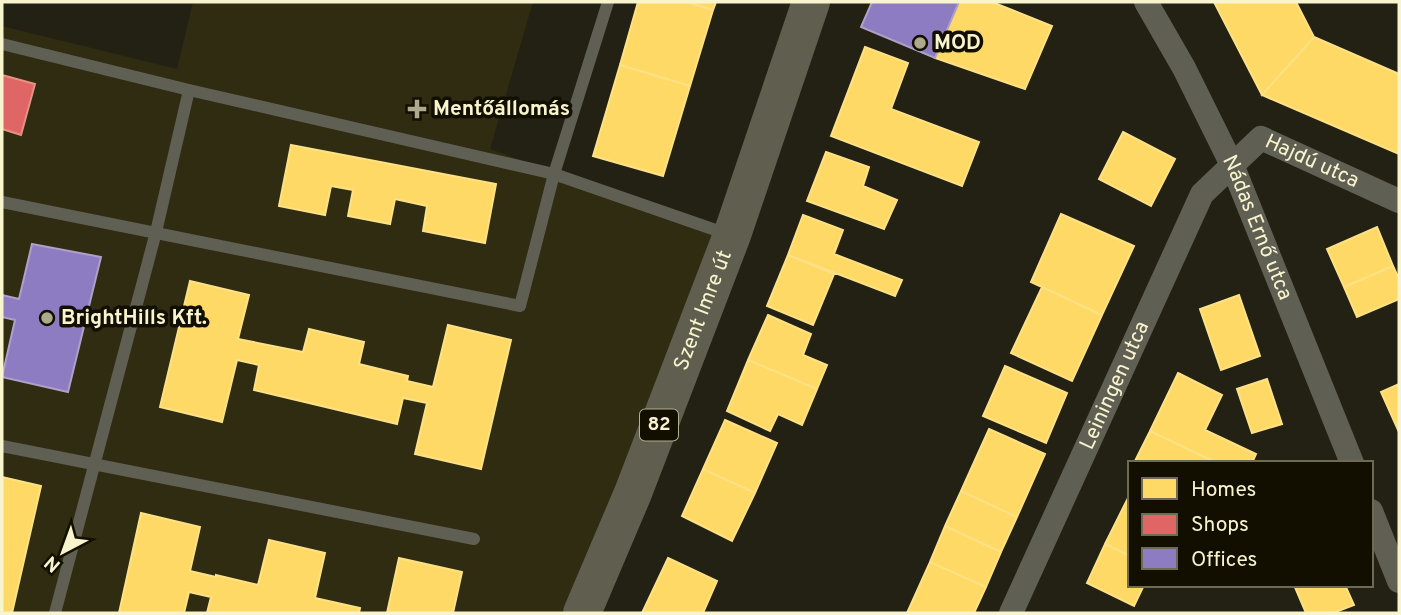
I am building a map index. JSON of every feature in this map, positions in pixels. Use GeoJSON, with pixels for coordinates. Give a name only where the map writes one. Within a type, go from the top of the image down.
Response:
{"type":"FeatureCollection","features":[{"type":"Feature","properties":{"kind":"main road","name":"Szent Imre út"},"geometry":{"type":"LineString","coordinates":[[582,613],[633,492],[732,235],[811,2]]}},
{"type":"Feature","properties":{"kind":"street","name":"Nádas Ernő utca"},"geometry":{"type":"LineString","coordinates":[[1146,2],[1184,68],[1233,167],[1351,461]]}},
{"type":"Feature","properties":{"kind":"street","name":"Hajdú utca"},"geometry":{"type":"LineString","coordinates":[[1233,167],[1261,138],[1399,201]]}},
{"type":"Feature","properties":{"kind":"street","name":"Leiningen utca"},"geometry":{"type":"LineString","coordinates":[[1011,613],[1202,194],[1233,167]]}},
{"type":"Feature","properties":{"kind":"street"},"geometry":{"type":"LineString","coordinates":[[1373,517],[1399,581]]}},
{"type":"Feature","properties":{"kind":"lane"},"geometry":{"type":"LineString","coordinates":[[2,202],[520,306],[554,174],[608,2]]}},
{"type":"Feature","properties":{"kind":"lane"},"geometry":{"type":"LineString","coordinates":[[2,44],[554,174],[732,235]]}},
{"type":"Feature","properties":{"kind":"lane"},"geometry":{"type":"LineString","coordinates":[[54,613],[156,232],[189,90]]}},
{"type":"Feature","properties":{"kind":"lane"},"geometry":{"type":"LineString","coordinates":[[2,446],[474,539]]}},
{"type":"Feature","properties":{"kind":"shaded area"},"geometry":{"type":"Polygon","coordinates":[[[193,2],[533,2],[490,149],[732,235],[582,613],[2,613],[2,26],[177,69],[193,2]]]}},
{"type":"Feature","properties":{"kind":"building: Homes"},"geometry":{"type":"Polygon","coordinates":[[[638,2],[687,2],[713,10],[690,86],[620,65],[638,2]]]}},
{"type":"Feature","properties":{"kind":"building: Homes"},"geometry":{"type":"Polygon","coordinates":[[[687,2],[716,2],[713,10],[687,2]]]}},
{"type":"Feature","properties":{"kind":"building: Homes"},"geometry":{"type":"Polygon","coordinates":[[[959,2],[992,2],[1052,26],[1025,89],[935,58],[959,2]]]}},
{"type":"Feature","properties":{"kind":"building: Homes"},"geometry":{"type":"Polygon","coordinates":[[[1214,2],[1296,2],[1314,37],[1262,95],[1214,2]]]}},
{"type":"Feature","properties":{"kind":"building: Homes"},"geometry":{"type":"Polygon","coordinates":[[[1314,37],[1399,74],[1399,154],[1262,95],[1314,37]]]}},
{"type":"Feature","properties":{"kind":"building: Homes"},"geometry":{"type":"Polygon","coordinates":[[[865,47],[908,63],[891,109],[979,142],[962,186],[831,136],[865,47]]]}},
{"type":"Feature","properties":{"kind":"building: Homes"},"geometry":{"type":"Polygon","coordinates":[[[620,65],[690,86],[663,176],[593,156],[620,65]]]}},
{"type":"Feature","properties":{"kind":"building: Homes"},"geometry":{"type":"Polygon","coordinates":[[[1123,132],[1175,159],[1151,206],[1099,179],[1123,132]]]}},
{"type":"Feature","properties":{"kind":"building: Homes"},"geometry":{"type":"Polygon","coordinates":[[[291,145],[496,184],[485,243],[423,231],[427,206],[395,199],[390,224],[348,216],[353,190],[331,186],[325,215],[279,206],[291,145]]]}},
{"type":"Feature","properties":{"kind":"building: Homes"},"geometry":{"type":"Polygon","coordinates":[[[826,152],[869,167],[863,186],[897,200],[884,229],[807,201],[826,152]]]}},
{"type":"Feature","properties":{"kind":"building: Homes"},"geometry":{"type":"Polygon","coordinates":[[[1061,214],[1134,246],[1102,315],[1031,282],[1061,214]]]}},
{"type":"Feature","properties":{"kind":"building: Homes"},"geometry":{"type":"Polygon","coordinates":[[[803,215],[843,230],[834,254],[902,280],[895,296],[788,255],[803,215]]]}},
{"type":"Feature","properties":{"kind":"building: Homes"},"geometry":{"type":"Polygon","coordinates":[[[1377,227],[1393,266],[1344,287],[1327,249],[1377,227]]]}},
{"type":"Feature","properties":{"kind":"building: Homes"},"geometry":{"type":"Polygon","coordinates":[[[788,255],[834,274],[813,325],[767,306],[788,255]]]}},
{"type":"Feature","properties":{"kind":"building: Homes"},"geometry":{"type":"Polygon","coordinates":[[[1393,266],[1399,279],[1399,299],[1357,317],[1344,287],[1393,266]]]}},
{"type":"Feature","properties":{"kind":"building: Homes"},"geometry":{"type":"Polygon","coordinates":[[[190,281],[249,295],[238,339],[303,352],[309,329],[364,342],[359,364],[408,376],[407,381],[433,387],[448,325],[511,340],[481,469],[415,454],[427,403],[403,398],[397,424],[254,390],[259,365],[237,360],[222,422],[160,407],[190,281]]]}},
{"type":"Feature","properties":{"kind":"building: Homes"},"geometry":{"type":"Polygon","coordinates":[[[1042,287],[1102,315],[1072,381],[1011,353],[1042,287]]]}},
{"type":"Feature","properties":{"kind":"building: Homes"},"geometry":{"type":"Polygon","coordinates":[[[1239,295],[1260,356],[1221,370],[1200,309],[1239,295]]]}},
{"type":"Feature","properties":{"kind":"building: Homes"},"geometry":{"type":"Polygon","coordinates":[[[768,315],[811,334],[803,355],[827,365],[817,389],[748,360],[768,315]]]}},
{"type":"Feature","properties":{"kind":"building: Homes"},"geometry":{"type":"Polygon","coordinates":[[[748,360],[817,389],[802,425],[778,414],[770,431],[727,411],[748,360]]]}},
{"type":"Feature","properties":{"kind":"building: Homes"},"geometry":{"type":"Polygon","coordinates":[[[1005,366],[1067,393],[1046,443],[983,416],[1005,366]]]}},
{"type":"Feature","properties":{"kind":"building: Homes"},"geometry":{"type":"Polygon","coordinates":[[[1178,373],[1222,395],[1205,430],[1256,454],[1253,461],[1213,461],[1150,431],[1178,373]]]}},
{"type":"Feature","properties":{"kind":"building: Homes"},"geometry":{"type":"Polygon","coordinates":[[[1267,379],[1282,424],[1252,433],[1237,389],[1267,379]]]}},
{"type":"Feature","properties":{"kind":"building: Homes"},"geometry":{"type":"Polygon","coordinates":[[[1399,384],[1399,432],[1381,392],[1399,384]]]}},
{"type":"Feature","properties":{"kind":"building: Homes"},"geometry":{"type":"Polygon","coordinates":[[[725,420],[777,443],[755,493],[703,469],[725,420]]]}},
{"type":"Feature","properties":{"kind":"building: Homes"},"geometry":{"type":"Polygon","coordinates":[[[989,429],[1045,454],[1017,517],[961,491],[989,429]]]}},
{"type":"Feature","properties":{"kind":"building: Homes"},"geometry":{"type":"Polygon","coordinates":[[[1150,431],[1213,461],[1135,461],[1150,431]]]}},
{"type":"Feature","properties":{"kind":"building: Homes"},"geometry":{"type":"Polygon","coordinates":[[[703,469],[755,493],[732,541],[682,516],[703,469]]]}},
{"type":"Feature","properties":{"kind":"building: Homes"},"geometry":{"type":"Polygon","coordinates":[[[2,477],[41,486],[12,613],[2,613],[2,477]]]}},
{"type":"Feature","properties":{"kind":"building: Homes"},"geometry":{"type":"Polygon","coordinates":[[[961,491],[1017,517],[1001,552],[945,526],[961,491]]]}},
{"type":"Feature","properties":{"kind":"building: Homes"},"geometry":{"type":"Polygon","coordinates":[[[1128,498],[1128,555],[1105,544],[1128,498]]]}},
{"type":"Feature","properties":{"kind":"building: Homes"},"geometry":{"type":"Polygon","coordinates":[[[141,513],[200,527],[190,571],[216,577],[258,585],[269,540],[325,553],[315,598],[360,608],[359,613],[207,613],[211,597],[189,592],[184,613],[119,613],[141,513]]]}},
{"type":"Feature","properties":{"kind":"building: Homes"},"geometry":{"type":"Polygon","coordinates":[[[945,526],[1001,552],[986,587],[930,562],[945,526]]]}},
{"type":"Feature","properties":{"kind":"building: Homes"},"geometry":{"type":"Polygon","coordinates":[[[1105,544],[1128,555],[1128,587],[1143,587],[1134,606],[1087,583],[1105,544]]]}},
{"type":"Feature","properties":{"kind":"building: Homes"},"geometry":{"type":"Polygon","coordinates":[[[399,558],[462,572],[453,613],[387,613],[399,558]]]}},
{"type":"Feature","properties":{"kind":"building: Homes"},"geometry":{"type":"Polygon","coordinates":[[[668,558],[717,581],[703,613],[642,613],[668,558]]]}},
{"type":"Feature","properties":{"kind":"building: Homes"},"geometry":{"type":"Polygon","coordinates":[[[930,562],[986,587],[974,613],[907,613],[930,562]]]}},
{"type":"Feature","properties":{"kind":"building: Homes"},"geometry":{"type":"Polygon","coordinates":[[[1295,587],[1346,587],[1354,605],[1333,613],[1306,613],[1295,587]]]}},
{"type":"Feature","properties":{"kind":"building: Shops"},"geometry":{"type":"Polygon","coordinates":[[[2,75],[35,84],[21,135],[2,129],[2,75]]]}},
{"type":"Feature","properties":{"kind":"building: Offices","name":"MOD"},"geometry":{"type":"Polygon","coordinates":[[[872,2],[959,2],[935,58],[861,27],[872,2]]]}},
{"type":"Feature","properties":{"kind":"building: Offices","name":"BrightHills Kft."},"geometry":{"type":"Polygon","coordinates":[[[32,244],[101,257],[68,392],[2,377],[15,320],[2,317],[2,295],[19,299],[32,244]]]}},
{"type":"Feature","properties":{"kind":"place","name":"MOD"},"geometry":{"type":"Point","coordinates":[920,43]}},
{"type":"Feature","properties":{"kind":"place","name":"Mentőállomás"},"geometry":{"type":"Point","coordinates":[417,109]}},
{"type":"Feature","properties":{"kind":"place","name":"BrightHills Kft."},"geometry":{"type":"Point","coordinates":[47,318]}}]}
